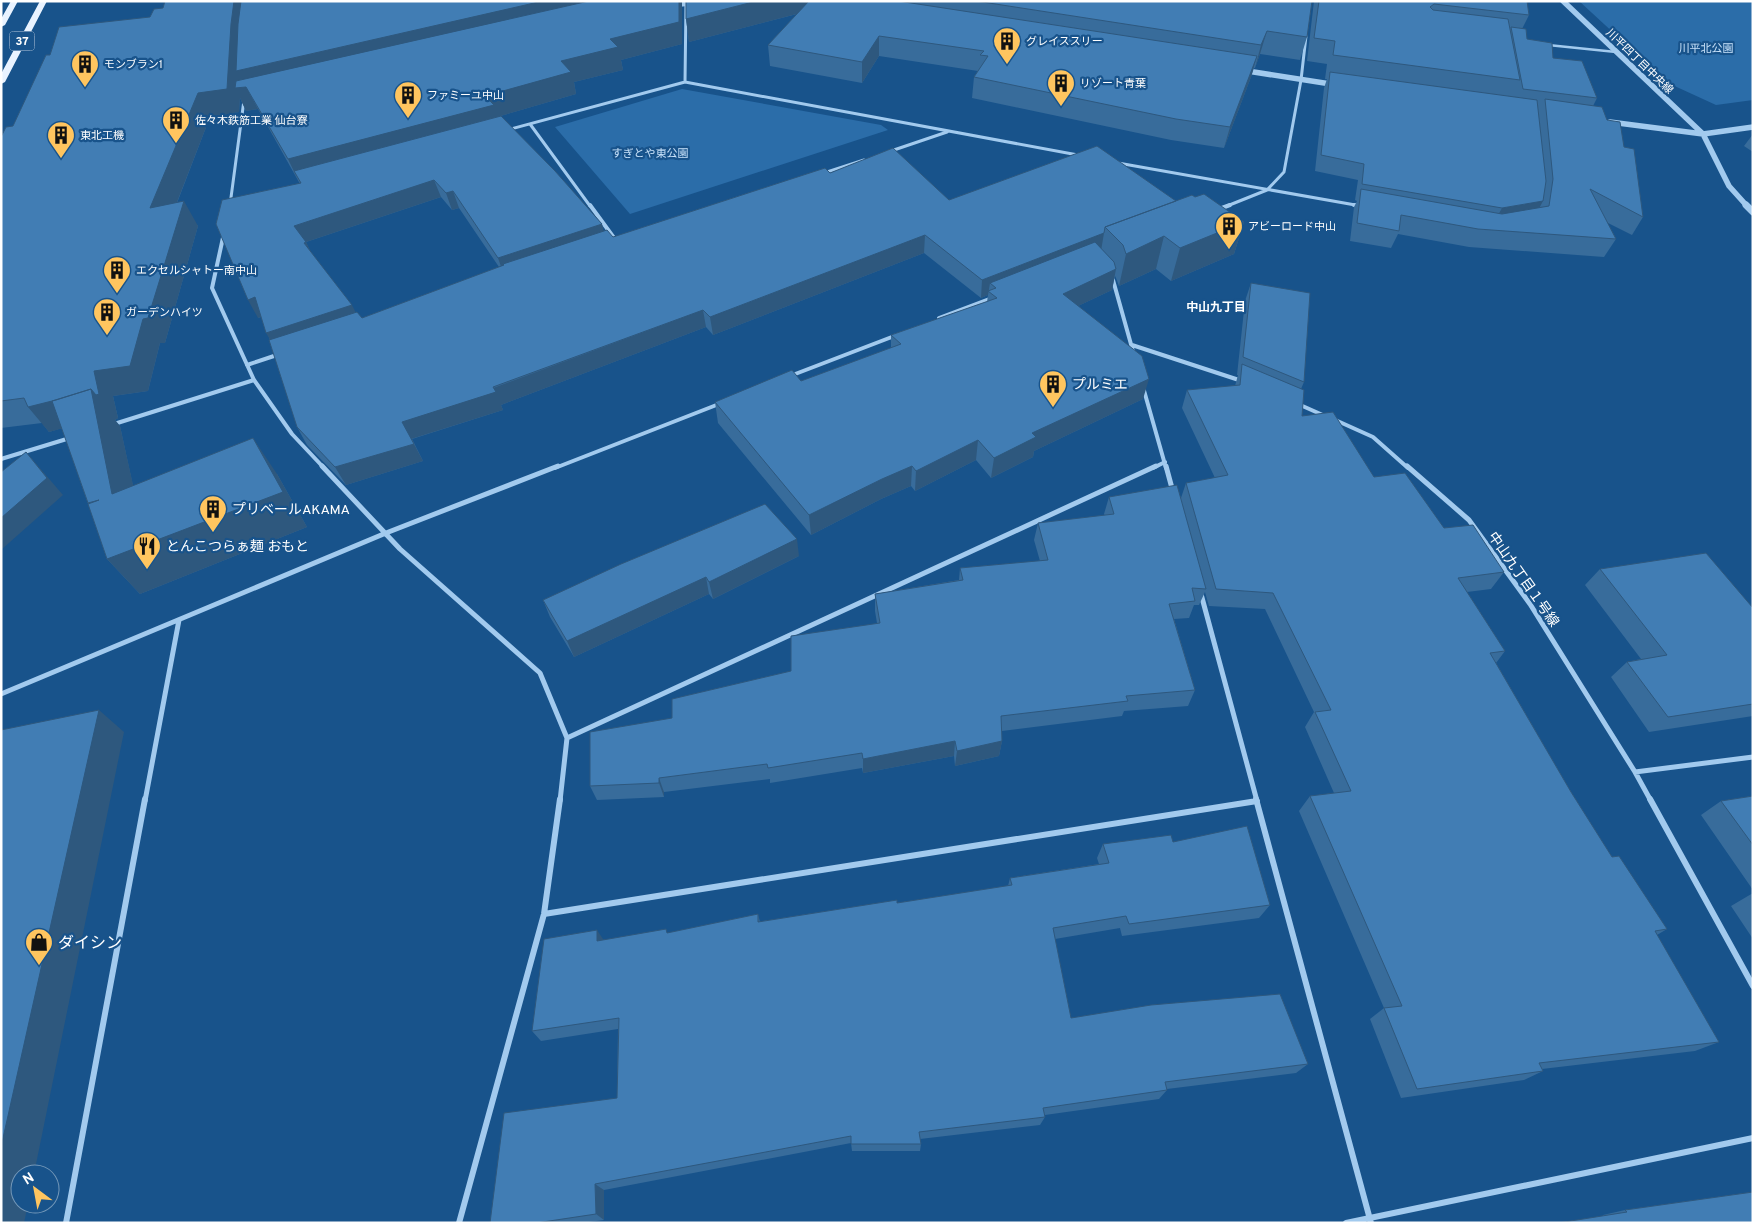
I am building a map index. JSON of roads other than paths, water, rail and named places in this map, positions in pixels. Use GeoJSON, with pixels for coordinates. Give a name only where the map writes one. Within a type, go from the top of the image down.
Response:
{"type":"FeatureCollection","features":[{"type":"Feature","properties":{"kind":"main road","name":"37"},"geometry":{"type":"LineString","coordinates":[[1,25],[15,1]]}},
{"type":"Feature","properties":{"kind":"main road","name":"37"},"geometry":{"type":"LineString","coordinates":[[1,82],[44,1]]}},
{"type":"Feature","properties":{"kind":"street"},"geometry":{"type":"LineString","coordinates":[[666,5],[708,1]]}},
{"type":"Feature","properties":{"kind":"street","name":"川平四丁目中央線"},"geometry":{"type":"LineString","coordinates":[[1563,1],[1703,134]]}},
{"type":"Feature","properties":{"kind":"street"},"geometry":{"type":"LineString","coordinates":[[685,82],[687,2]]}},
{"type":"Feature","properties":{"kind":"street"},"geometry":{"type":"LineString","coordinates":[[1212,211],[1267,190],[1284,172],[1301,80],[1307,31]]}},
{"type":"Feature","properties":{"kind":"street"},"geometry":{"type":"LineString","coordinates":[[1232,69],[1347,86]]}},
{"type":"Feature","properties":{"kind":"street"},"geometry":{"type":"LineString","coordinates":[[501,132],[685,82],[1083,156]]}},
{"type":"Feature","properties":{"kind":"street"},"geometry":{"type":"LineString","coordinates":[[229,213],[244,91]]}},
{"type":"Feature","properties":{"kind":"street"},"geometry":{"type":"LineString","coordinates":[[244,100],[254,98]]}},
{"type":"Feature","properties":{"kind":"street"},"geometry":{"type":"LineString","coordinates":[[1600,121],[1703,134],[1753,127]]}},
{"type":"Feature","properties":{"kind":"street"},"geometry":{"type":"LineString","coordinates":[[530,124],[618,242]]}},
{"type":"Feature","properties":{"kind":"street"},"geometry":{"type":"LineString","coordinates":[[881,154],[947,132]]}},
{"type":"Feature","properties":{"kind":"street"},"geometry":{"type":"LineString","coordinates":[[1703,134],[1729,186],[1753,212]]}},
{"type":"Feature","properties":{"kind":"street"},"geometry":{"type":"LineString","coordinates":[[815,176],[872,157]]}},
{"type":"Feature","properties":{"kind":"street"},"geometry":{"type":"LineString","coordinates":[[1112,162],[1370,208]]}},
{"type":"Feature","properties":{"kind":"street"},"geometry":{"type":"LineString","coordinates":[[231,204],[240,202]]}},
{"type":"Feature","properties":{"kind":"street"},"geometry":{"type":"LineString","coordinates":[[226,223],[212,288],[254,380],[292,434],[400,550],[540,672],[567,738],[563,781],[544,914],[459,1223]]}},
{"type":"Feature","properties":{"kind":"street"},"geometry":{"type":"LineString","coordinates":[[608,245],[627,239]]}},
{"type":"Feature","properties":{"kind":"street"},"geometry":{"type":"LineString","coordinates":[[1106,273],[1113,280],[1137,363]]}},
{"type":"Feature","properties":{"kind":"street"},"geometry":{"type":"LineString","coordinates":[[935,320],[1000,295]]}},
{"type":"Feature","properties":{"kind":"street"},"geometry":{"type":"LineString","coordinates":[[786,378],[907,331]]}},
{"type":"Feature","properties":{"kind":"street"},"geometry":{"type":"LineString","coordinates":[[1132,345],[1247,382]]}},
{"type":"Feature","properties":{"kind":"street"},"geometry":{"type":"LineString","coordinates":[[247,366],[284,353]]}},
{"type":"Feature","properties":{"kind":"street"},"geometry":{"type":"LineString","coordinates":[[104,427],[254,380]]}},
{"type":"Feature","properties":{"kind":"street"},"geometry":{"type":"LineString","coordinates":[[1142,381],[1175,500]]}},
{"type":"Feature","properties":{"kind":"street","name":"中山九丁目１号線"},"geometry":{"type":"LineString","coordinates":[[1292,402],[1373,436],[1469,520],[1530,604],[1635,772],[1753,986]]}},
{"type":"Feature","properties":{"kind":"street"},"geometry":{"type":"LineString","coordinates":[[1,694],[386,533],[721,403]]}},
{"type":"Feature","properties":{"kind":"street"},"geometry":{"type":"LineString","coordinates":[[1,459],[76,436]]}},
{"type":"Feature","properties":{"kind":"street"},"geometry":{"type":"LineString","coordinates":[[567,738],[1165,462]]}},
{"type":"Feature","properties":{"kind":"street"},"geometry":{"type":"LineString","coordinates":[[1198,584],[1370,1220]]}},
{"type":"Feature","properties":{"kind":"street"},"geometry":{"type":"LineString","coordinates":[[66,1223],[179,620]]}},
{"type":"Feature","properties":{"kind":"street"},"geometry":{"type":"LineString","coordinates":[[1635,772],[1753,757]]}},
{"type":"Feature","properties":{"kind":"street"},"geometry":{"type":"LineString","coordinates":[[544,914],[1257,801]]}},
{"type":"Feature","properties":{"kind":"street"},"geometry":{"type":"LineString","coordinates":[[1346,1223],[1370,1220],[1753,1138]]}},
{"type":"Feature","properties":{"kind":"lane"},"geometry":{"type":"LineString","coordinates":[[1540,44],[1616,52]]}},
{"type":"Feature","properties":{"kind":"place","name":"グレイススリー"},"geometry":{"type":"Point","coordinates":[1007,65]}},
{"type":"Feature","properties":{"kind":"place","name":"モンブラン1"},"geometry":{"type":"Point","coordinates":[85,88]}},
{"type":"Feature","properties":{"kind":"place","name":"リゾート青葉"},"geometry":{"type":"Point","coordinates":[1061,107]}},
{"type":"Feature","properties":{"kind":"place","name":"ファミーユ中山"},"geometry":{"type":"Point","coordinates":[408,119]}},
{"type":"Feature","properties":{"kind":"place","name":"佐々木鉄筋工業 仙台寮"},"geometry":{"type":"Point","coordinates":[176,144]}},
{"type":"Feature","properties":{"kind":"place","name":"東北工機"},"geometry":{"type":"Point","coordinates":[61,159]}},
{"type":"Feature","properties":{"kind":"place","name":"アビーロード中山"},"geometry":{"type":"Point","coordinates":[1229,250]}},
{"type":"Feature","properties":{"kind":"place","name":"エクセルシャトー南中山"},"geometry":{"type":"Point","coordinates":[117,294]}},
{"type":"Feature","properties":{"kind":"place","name":"ガーデンハイツ"},"geometry":{"type":"Point","coordinates":[107,336]}},
{"type":"Feature","properties":{"kind":"place","name":"プルミエ"},"geometry":{"type":"Point","coordinates":[1053,408]}},
{"type":"Feature","properties":{"kind":"place","name":"プリベールAKAMA"},"geometry":{"type":"Point","coordinates":[213,533]}},
{"type":"Feature","properties":{"kind":"place","name":"とんこつらぁ麺 おもと"},"geometry":{"type":"Point","coordinates":[147,570]}},
{"type":"Feature","properties":{"kind":"place","name":"ダイシン"},"geometry":{"type":"Point","coordinates":[39,966]}},
{"type":"Feature","properties":{"kind":"district","name":"中山九丁目"},"geometry":{"type":"Point","coordinates":[1216,307]}},
{"type":"Feature","properties":{"kind":"park label","name":"川平北公園"},"geometry":{"type":"Point","coordinates":[1706,48]}},
{"type":"Feature","properties":{"kind":"park label","name":"すぎとや東公園"},"geometry":{"type":"Point","coordinates":[650,153]}}]}
